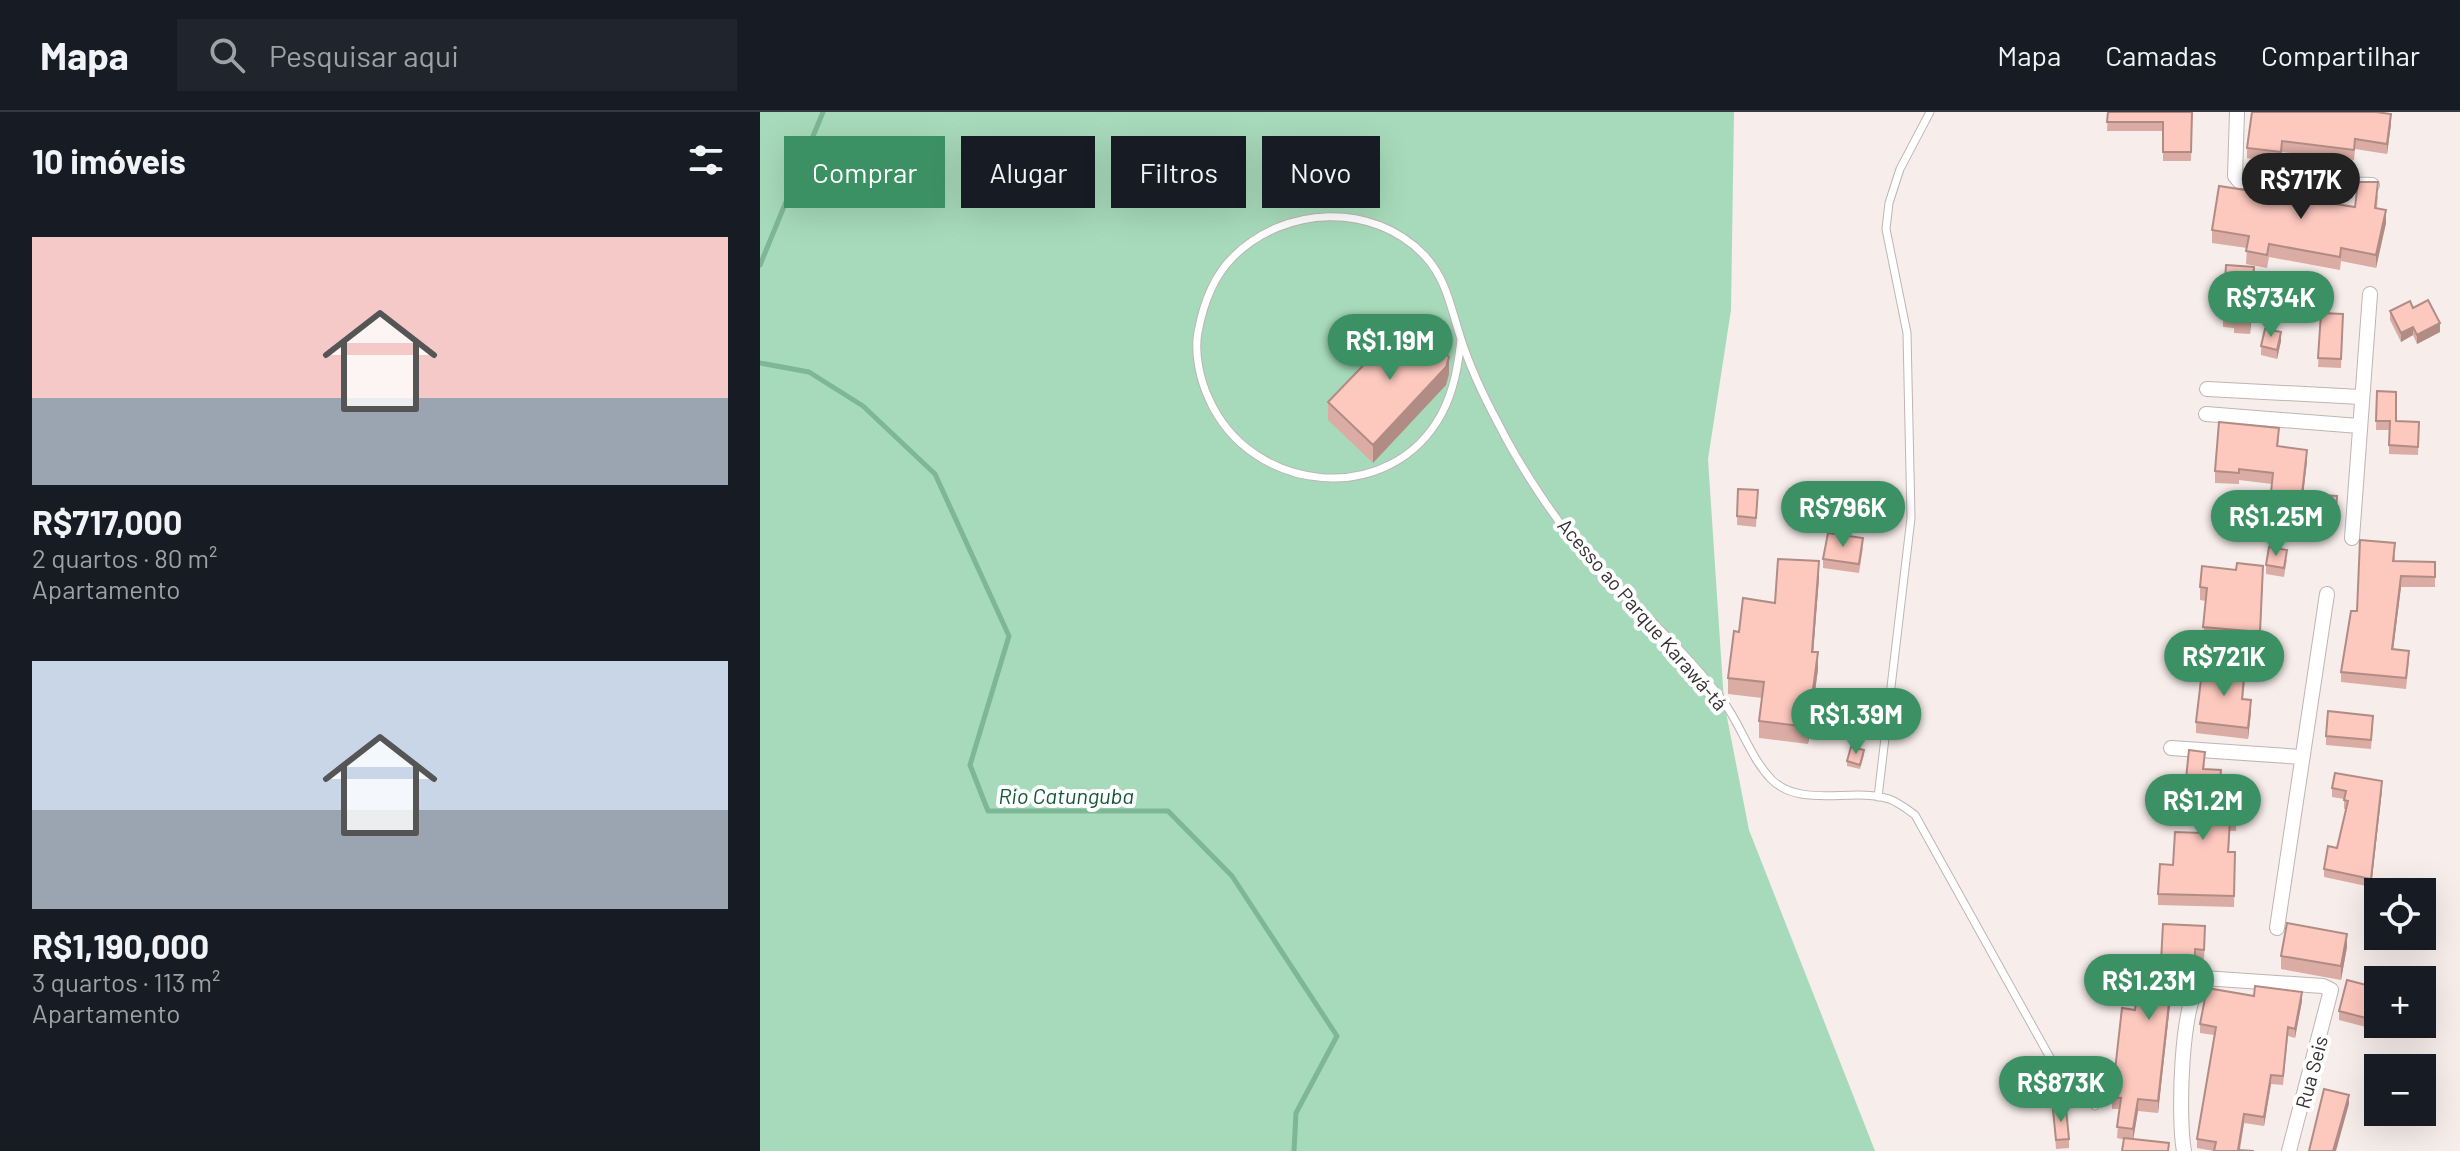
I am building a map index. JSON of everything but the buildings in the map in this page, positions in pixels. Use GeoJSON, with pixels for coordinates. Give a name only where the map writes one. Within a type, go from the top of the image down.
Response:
{"type":"FeatureCollection","features":[{"type":"Feature","properties":{"kind":"street"},"geometry":{"type":"LineString","coordinates":[[2237,112],[2235,176],[2239,181],[2372,185]]}},
{"type":"Feature","properties":{"kind":"street"},"geometry":{"type":"LineString","coordinates":[[2352,538],[2370,294]]}},
{"type":"Feature","properties":{"kind":"street"},"geometry":{"type":"LineString","coordinates":[[2207,389],[2361,397]]}},
{"type":"Feature","properties":{"kind":"street"},"geometry":{"type":"LineString","coordinates":[[2206,414],[2359,426]]}},
{"type":"Feature","properties":{"kind":"street"},"geometry":{"type":"LineString","coordinates":[[2277,928],[2327,594]]}},
{"type":"Feature","properties":{"kind":"street"},"geometry":{"type":"LineString","coordinates":[[2171,748],[2301,757]]}},
{"type":"Feature","properties":{"kind":"street","name":"Rua Seis"},"geometry":{"type":"LineString","coordinates":[[2184,1151],[2178,1106],[2181,1067],[2199,980],[2323,986],[2331,992],[2289,1151]]}},
{"type":"Feature","properties":{"kind":"lane"},"geometry":{"type":"LineString","coordinates":[[1878,797],[1911,518],[1907,333],[1886,229],[1889,203],[1900,169],[1930,112]]}},
{"type":"Feature","properties":{"kind":"lane","name":"Acesso ao Parque Karawá-tá"},"geometry":{"type":"LineString","coordinates":[[1461,340],[1457,375],[1441,416],[1412,449],[1374,471],[1331,479],[1287,473],[1248,453],[1218,421],[1201,381],[1197,337],[1207,295],[1231,259],[1265,232],[1306,217],[1349,217],[1390,230],[1424,255],[1448,291],[1461,340],[1498,424],[1572,539],[1643,611],[1724,702],[1771,779],[1799,794],[1878,797],[1904,807],[1928,832],[2053,1063],[2067,1083],[2095,1106]]}},
{"type":"Feature","properties":{"kind":"green space"},"geometry":{"type":"Polygon","coordinates":[[[760,112],[1734,112],[1731,310],[1708,459],[1724,702],[1749,830],[1875,1151],[760,1151],[760,112]]]}},
{"type":"Feature","properties":{"kind":"waterway","name":"Rio Catunguba"},"geometry":{"type":"LineString","coordinates":[[760,265],[823,112]]}},
{"type":"Feature","properties":{"kind":"waterway","name":"Rio Catunguba"},"geometry":{"type":"LineString","coordinates":[[760,363],[809,372],[863,406],[935,474],[1009,636],[970,765],[988,811],[1168,811],[1232,876],[1337,1036],[1296,1113],[1294,1151]]}}]}
